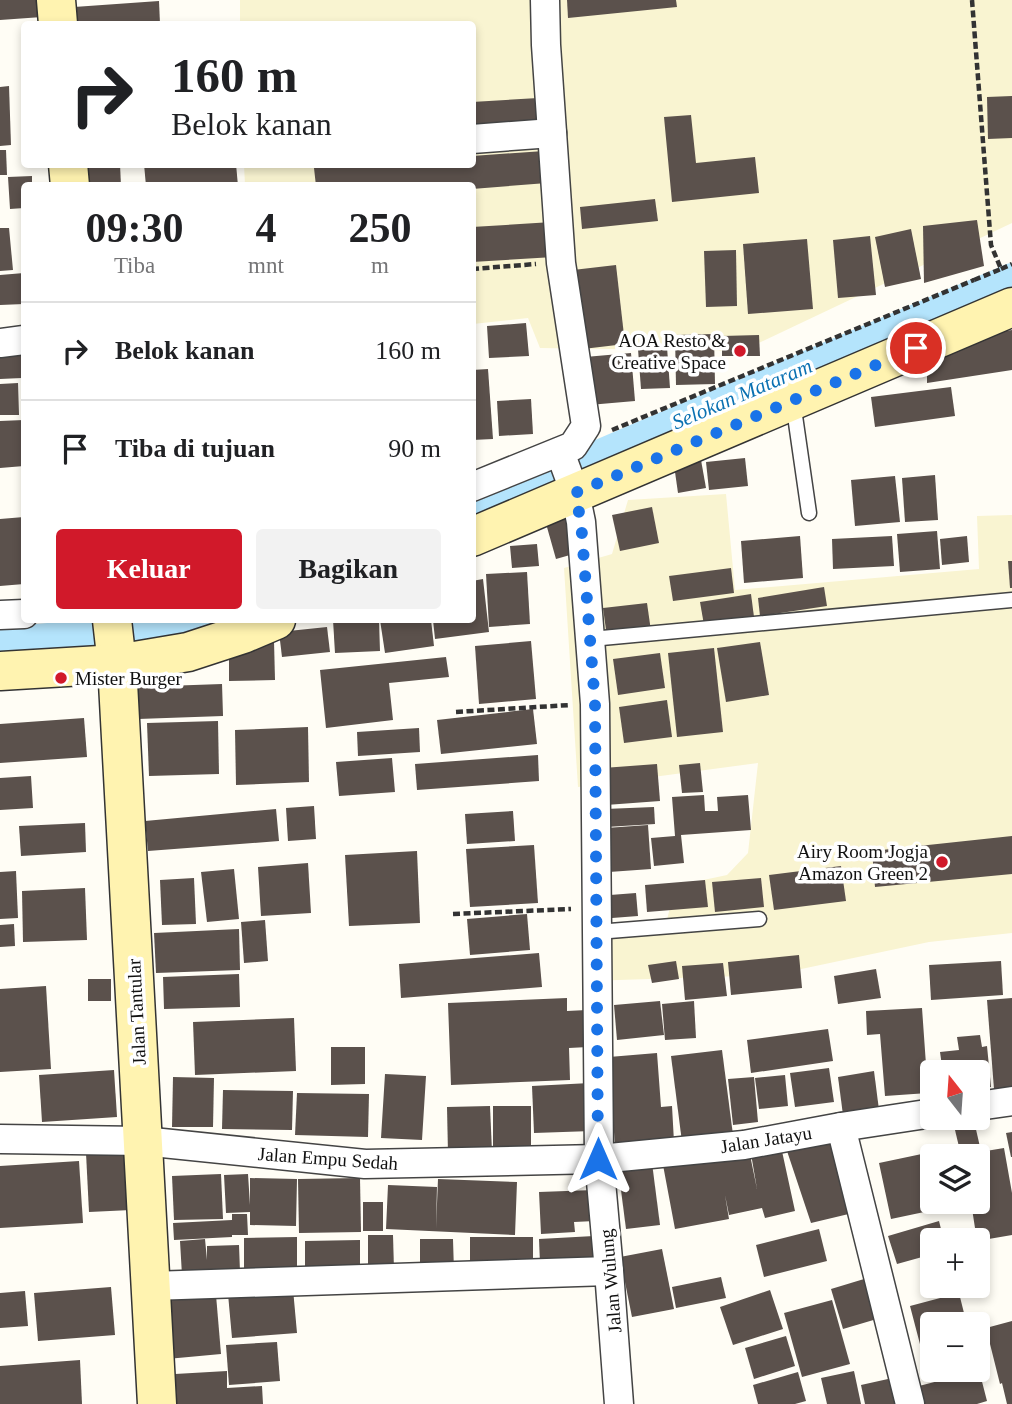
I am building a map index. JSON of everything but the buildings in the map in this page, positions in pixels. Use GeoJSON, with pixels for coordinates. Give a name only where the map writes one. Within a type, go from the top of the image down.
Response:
{"type":"FeatureCollection","features":[{"type":"Feature","properties":{"kind":"main road"},"geometry":{"type":"LineString","coordinates":[[56,0],[58,21]]}},
{"type":"Feature","properties":{"kind":"main road"},"geometry":{"type":"LineString","coordinates":[[476,534],[568,466],[793,400],[1012,307]]}},
{"type":"Feature","properties":{"kind":"main road"},"geometry":{"type":"LineString","coordinates":[[0,671],[115,645],[188,652],[269,623]]}},
{"type":"Feature","properties":{"kind":"main road","name":"Jalan Tantular"},"geometry":{"type":"LineString","coordinates":[[115,645],[157,1404]]}},
{"type":"Feature","properties":{"kind":"street"},"geometry":{"type":"LineString","coordinates":[[476,486],[568,466],[586,426],[561,262],[545,0]]}},
{"type":"Feature","properties":{"kind":"street"},"geometry":{"type":"LineString","coordinates":[[476,139],[552,133]]}},
{"type":"Feature","properties":{"kind":"street"},"geometry":{"type":"LineString","coordinates":[[0,342],[21,340]]}},
{"type":"Feature","properties":{"kind":"street","name":"Jalan Wulung"},"geometry":{"type":"LineString","coordinates":[[568,466],[581,522],[595,704],[598,1159],[610,1271],[619,1404]]}},
{"type":"Feature","properties":{"kind":"street"},"geometry":{"type":"LineString","coordinates":[[0,615],[21,614]]}},
{"type":"Feature","properties":{"kind":"street"},"geometry":{"type":"LineString","coordinates":[[990,1104],[1012,1101]]}},
{"type":"Feature","properties":{"kind":"street","name":"Jalan Jatayu"},"geometry":{"type":"LineString","coordinates":[[598,1159],[744,1145],[920,1115]]}},
{"type":"Feature","properties":{"kind":"street"},"geometry":{"type":"LineString","coordinates":[[841,1127],[910,1404]]}},
{"type":"Feature","properties":{"kind":"street","name":"Jalan Empu Sedah"},"geometry":{"type":"LineString","coordinates":[[0,1139],[143,1141],[365,1164],[598,1159]]}},
{"type":"Feature","properties":{"kind":"street"},"geometry":{"type":"LineString","coordinates":[[151,1286],[610,1271]]}},
{"type":"Feature","properties":{"kind":"lane"},"geometry":{"type":"LineString","coordinates":[[793,400],[809,513]]}},
{"type":"Feature","properties":{"kind":"lane"},"geometry":{"type":"LineString","coordinates":[[591,639],[1012,600]]}},
{"type":"Feature","properties":{"kind":"lane"},"geometry":{"type":"LineString","coordinates":[[597,920],[760,919]]}},
{"type":"Feature","properties":{"kind":"path"},"geometry":{"type":"LineString","coordinates":[[972,0],[991,244],[1000,269]]}},
{"type":"Feature","properties":{"kind":"path"},"geometry":{"type":"LineString","coordinates":[[476,269],[561,262]]}},
{"type":"Feature","properties":{"kind":"path"},"geometry":{"type":"LineString","coordinates":[[568,466],[1012,264]]}},
{"type":"Feature","properties":{"kind":"path"},"geometry":{"type":"LineString","coordinates":[[456,712],[595,704]]}},
{"type":"Feature","properties":{"kind":"path"},"geometry":{"type":"LineString","coordinates":[[453,914],[597,920]]}},
{"type":"Feature","properties":{"kind":"shaded area"},"geometry":{"type":"Polygon","coordinates":[[[240,0],[1012,0],[1012,223],[742,351],[540,348],[528,318],[476,324],[476,182],[245,182],[244,168],[476,168],[476,21],[240,21],[240,0]]]}},
{"type":"Feature","properties":{"kind":"shaded area"},"geometry":{"type":"Polygon","coordinates":[[[726,494],[735,590],[979,569],[977,516],[1012,515],[1012,933],[929,942],[773,975],[588,981],[584,931],[667,920],[675,886],[727,875],[748,853],[758,763],[578,787],[564,568],[612,554],[628,500],[726,494]]]}},
{"type":"Feature","properties":{"kind":"waterway","name":"Selokan Mataram"},"geometry":{"type":"LineString","coordinates":[[476,507],[1012,278]]}},
{"type":"Feature","properties":{"kind":"waterway","name":"Selokan Mataram"},"geometry":{"type":"LineString","coordinates":[[0,642],[198,623]]}},
{"type":"Feature","properties":{"kind":"place","name":"AOA Resto & Creative Space"},"geometry":{"type":"Point","coordinates":[740,351]}},
{"type":"Feature","properties":{"kind":"place","name":"Mister Burger"},"geometry":{"type":"Point","coordinates":[61,678]}},
{"type":"Feature","properties":{"kind":"place","name":"Airy Room Jogja Amazon Green 2"},"geometry":{"type":"Point","coordinates":[942,862]}},
{"type":"Feature","properties":{"kind":"route"},"geometry":{"type":"LineString","coordinates":[[598,1159],[595,704],[581,522],[575,493],[916,348]]}}]}
